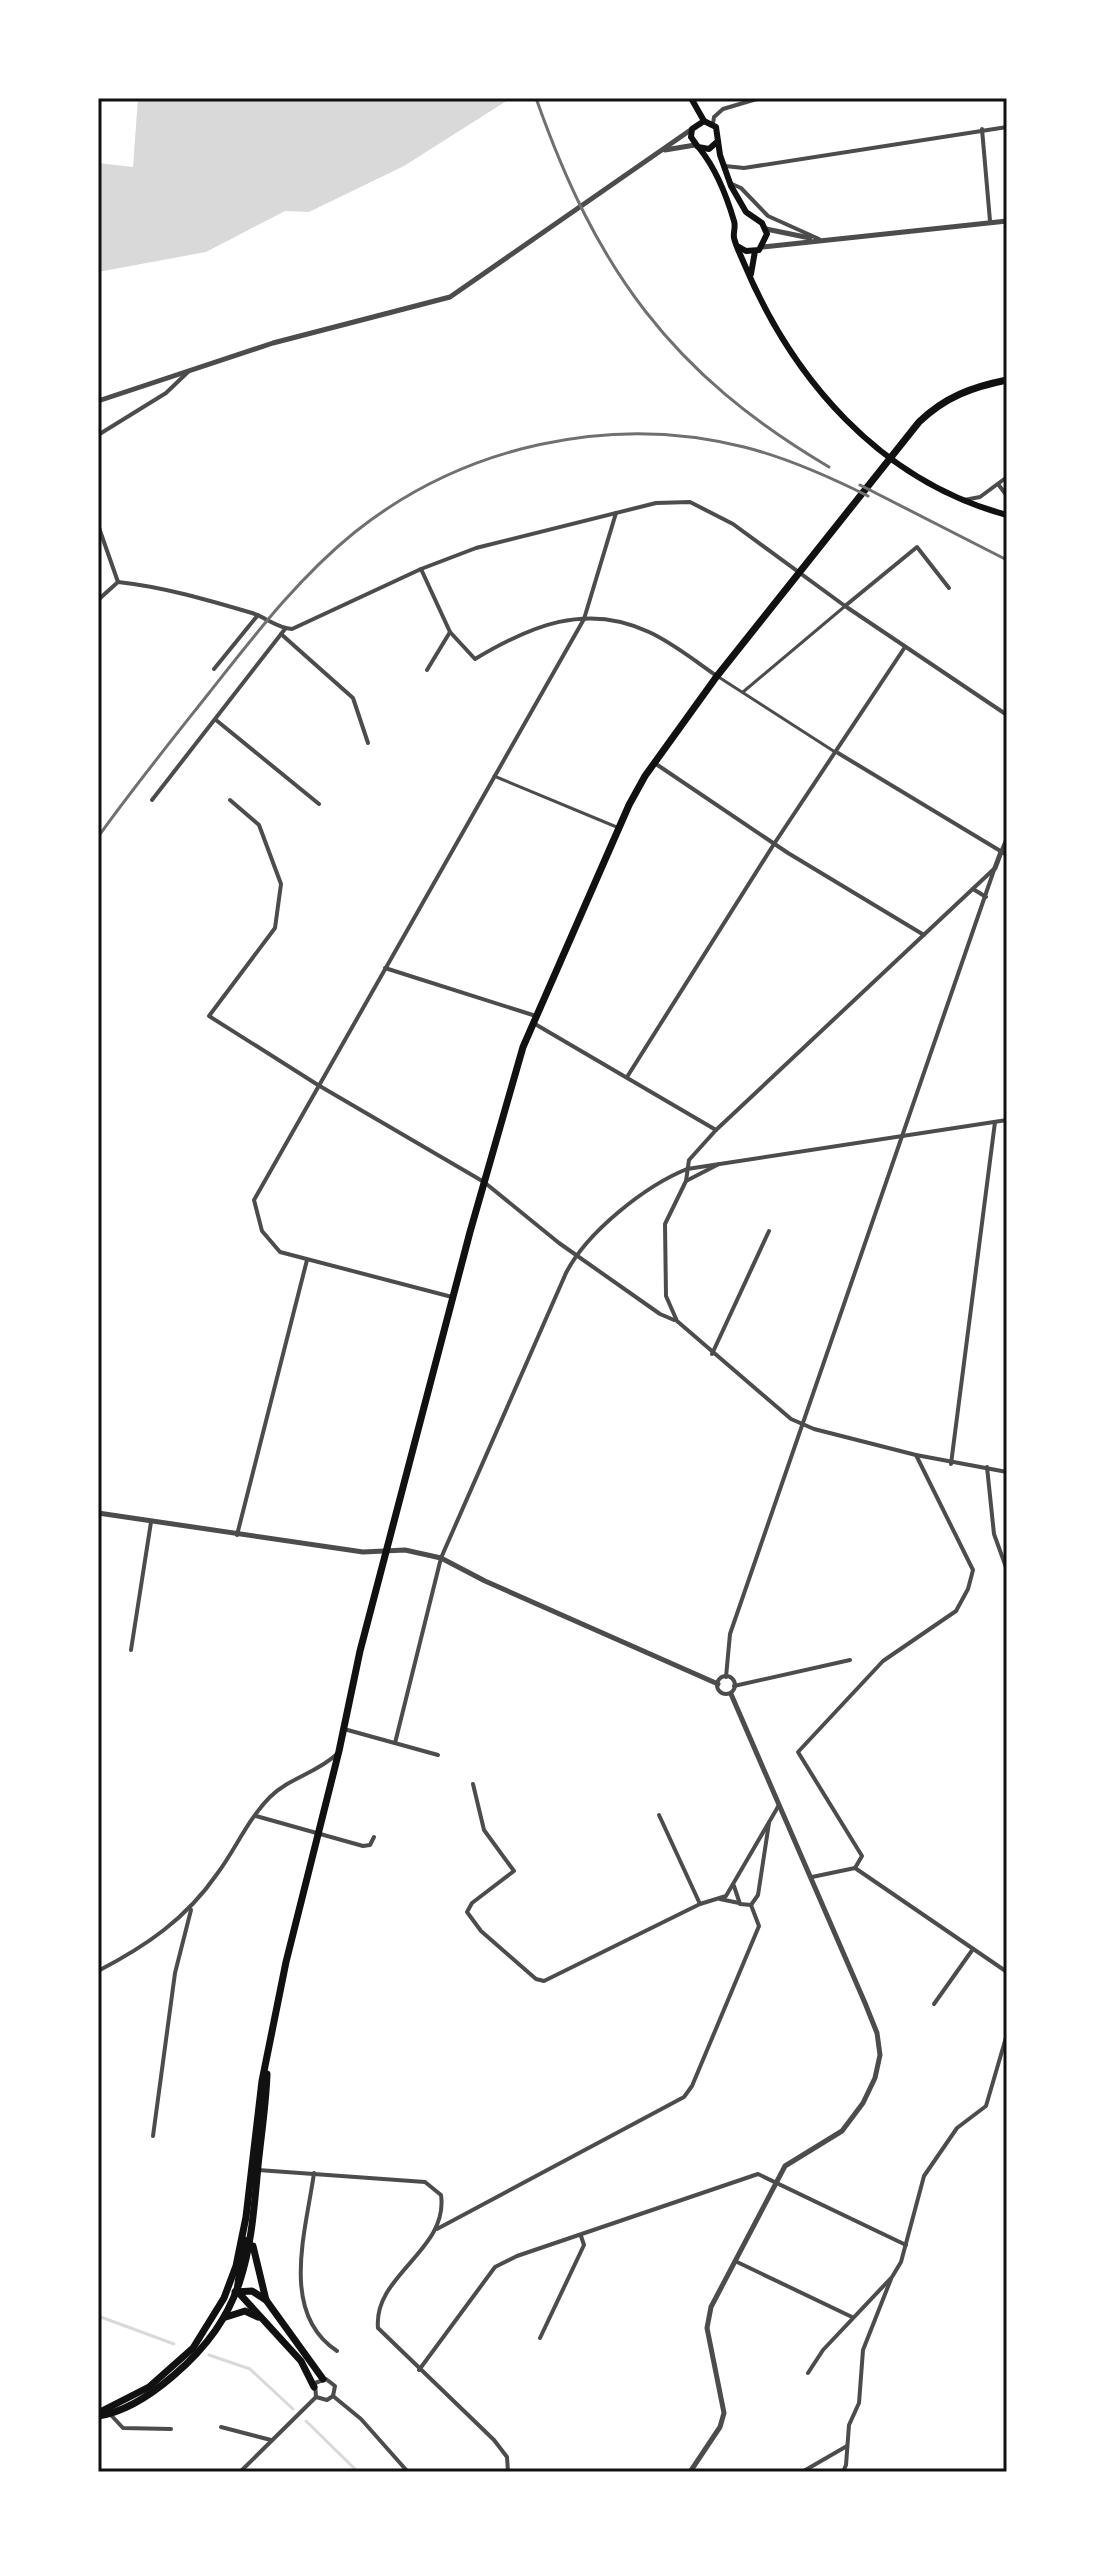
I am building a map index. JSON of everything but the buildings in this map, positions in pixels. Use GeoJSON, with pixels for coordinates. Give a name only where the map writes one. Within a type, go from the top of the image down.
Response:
{"type":"FeatureCollection","features":[{"type":"Feature","properties":{"kind":"highway"},"geometry":{"type":"LineString","coordinates":[[98,2415],[127,2401],[173,2370],[193,2348],[224,2298],[243,2234],[268,2052],[286,1962],[385,1552],[453,1297],[484,1182],[534,1019],[619,828],[654,763],[717,676],[910,432],[949,397],[974,387],[1007,380]]}},
{"type":"Feature","properties":{"kind":"highway"},"geometry":{"type":"LineString","coordinates":[[98,2415],[110,2414],[153,2392],[188,2363],[221,2321],[237,2291],[252,2242],[268,2052]]}},
{"type":"Feature","properties":{"kind":"highway"},"geometry":{"type":"LineString","coordinates":[[237,2291],[245,2248],[243,2234]]}},
{"type":"Feature","properties":{"kind":"highway"},"geometry":{"type":"LineString","coordinates":[[252,2242],[266,2300]]}},
{"type":"Feature","properties":{"kind":"highway"},"geometry":{"type":"LineString","coordinates":[[237,2291],[301,2361],[314,2387]]}},
{"type":"Feature","properties":{"kind":"highway"},"geometry":{"type":"LineString","coordinates":[[224,2298],[237,2291],[252,2291],[266,2300],[323,2379]]}},
{"type":"Feature","properties":{"kind":"highway"},"geometry":{"type":"LineString","coordinates":[[221,2321],[232,2313],[245,2311],[271,2325]]}},
{"type":"Feature","properties":{"kind":"main road"},"geometry":{"type":"LineString","coordinates":[[693,101],[698,124],[691,138],[736,227],[734,240],[776,332],[824,397],[900,466],[961,500],[1007,515]]}},
{"type":"Feature","properties":{"kind":"main road"},"geometry":{"type":"LineString","coordinates":[[698,124],[713,124],[719,134],[718,141],[730,183],[746,212],[765,227],[763,247],[755,251],[739,247]]}},
{"type":"Feature","properties":{"kind":"main road"},"geometry":{"type":"LineString","coordinates":[[698,147],[709,149],[718,141]]}},
{"type":"Feature","properties":{"kind":"main road"},"geometry":{"type":"LineString","coordinates":[[736,227],[742,221],[755,219]]}},
{"type":"Feature","properties":{"kind":"main road"},"geometry":{"type":"LineString","coordinates":[[751,274],[755,251]]}},
{"type":"Feature","properties":{"kind":"street"},"geometry":{"type":"LineString","coordinates":[[713,124],[714,117],[723,109],[760,98]]}},
{"type":"Feature","properties":{"kind":"street"},"geometry":{"type":"LineString","coordinates":[[98,401],[273,343],[450,297],[698,124]]}},
{"type":"Feature","properties":{"kind":"street"},"geometry":{"type":"LineString","coordinates":[[724,166],[744,168],[1007,127]]}},
{"type":"Feature","properties":{"kind":"street"},"geometry":{"type":"LineString","coordinates":[[982,129],[990,221]]}},
{"type":"Feature","properties":{"kind":"street"},"geometry":{"type":"LineString","coordinates":[[664,150],[698,147]]}},
{"type":"Feature","properties":{"kind":"street"},"geometry":{"type":"LineString","coordinates":[[730,183],[741,188],[763,212],[819,239]]}},
{"type":"Feature","properties":{"kind":"street"},"geometry":{"type":"LineString","coordinates":[[763,212],[765,227],[819,239]]}},
{"type":"Feature","properties":{"kind":"street"},"geometry":{"type":"LineString","coordinates":[[763,247],[1007,221]]}},
{"type":"Feature","properties":{"kind":"street"},"geometry":{"type":"LineString","coordinates":[[98,435],[166,393],[190,369]]}},
{"type":"Feature","properties":{"kind":"street"},"geometry":{"type":"LineString","coordinates":[[961,500],[980,497],[1007,477]]}},
{"type":"Feature","properties":{"kind":"street"},"geometry":{"type":"LineString","coordinates":[[998,484],[1007,496]]}},
{"type":"Feature","properties":{"kind":"street"},"geometry":{"type":"LineString","coordinates":[[98,600],[118,582],[154,586],[258,615],[285,629],[309,624],[421,569],[476,548],[674,501],[701,506],[733,524],[845,606],[1007,715]]}},
{"type":"Feature","properties":{"kind":"street"},"geometry":{"type":"LineString","coordinates":[[453,1297],[307,1260],[273,1248],[262,1231],[254,1207],[260,1187],[584,619],[616,513]]}},
{"type":"Feature","properties":{"kind":"street"},"geometry":{"type":"LineString","coordinates":[[98,525],[118,582]]}},
{"type":"Feature","properties":{"kind":"street"},"geometry":{"type":"LineString","coordinates":[[743,692],[917,547],[949,588]]}},
{"type":"Feature","properties":{"kind":"street"},"geometry":{"type":"LineString","coordinates":[[98,550],[107,549]]}},
{"type":"Feature","properties":{"kind":"street"},"geometry":{"type":"LineString","coordinates":[[421,569],[450,632],[475,659],[530,629],[557,619],[584,619],[647,631],[837,753],[1004,853]]}},
{"type":"Feature","properties":{"kind":"street"},"geometry":{"type":"LineString","coordinates":[[214,669],[258,615]]}},
{"type":"Feature","properties":{"kind":"street"},"geometry":{"type":"LineString","coordinates":[[152,800],[285,629]]}},
{"type":"Feature","properties":{"kind":"street"},"geometry":{"type":"LineString","coordinates":[[427,670],[450,632]]}},
{"type":"Feature","properties":{"kind":"street"},"geometry":{"type":"LineString","coordinates":[[281,634],[353,698],[368,743]]}},
{"type":"Feature","properties":{"kind":"street"},"geometry":{"type":"LineString","coordinates":[[627,1077],[774,844],[905,647]]}},
{"type":"Feature","properties":{"kind":"street"},"geometry":{"type":"LineString","coordinates":[[216,720],[319,804]]}},
{"type":"Feature","properties":{"kind":"street"},"geometry":{"type":"LineString","coordinates":[[654,763],[774,844],[924,935]]}},
{"type":"Feature","properties":{"kind":"street"},"geometry":{"type":"LineString","coordinates":[[494,776],[619,828]]}},
{"type":"Feature","properties":{"kind":"street"},"geometry":{"type":"LineString","coordinates":[[230,800],[259,825],[281,884],[275,928],[209,1016],[318,1085],[484,1182],[575,1255],[660,1314],[677,1321],[777,1410],[803,1425],[951,1464],[1007,1472]]}},
{"type":"Feature","properties":{"kind":"street"},"geometry":{"type":"LineString","coordinates":[[734,1686],[726,1677],[730,1634],[1007,838]]}},
{"type":"Feature","properties":{"kind":"street"},"geometry":{"type":"LineString","coordinates":[[677,1321],[666,1296],[665,1224],[686,1181],[689,1160],[716,1130],[995,868]]}},
{"type":"Feature","properties":{"kind":"street"},"geometry":{"type":"LineString","coordinates":[[973,889],[986,897]]}},
{"type":"Feature","properties":{"kind":"street"},"geometry":{"type":"LineString","coordinates":[[385,968],[534,1019],[716,1130]]}},
{"type":"Feature","properties":{"kind":"street"},"geometry":{"type":"LineString","coordinates":[[395,1743],[441,1558],[575,1255],[648,1190],[687,1169],[1007,1120]]}},
{"type":"Feature","properties":{"kind":"street"},"geometry":{"type":"LineString","coordinates":[[951,1464],[995,1122]]}},
{"type":"Feature","properties":{"kind":"street"},"geometry":{"type":"LineString","coordinates":[[686,1181],[724,1161]]}},
{"type":"Feature","properties":{"kind":"street"},"geometry":{"type":"LineString","coordinates":[[712,1354],[769,1231]]}},
{"type":"Feature","properties":{"kind":"street"},"geometry":{"type":"LineString","coordinates":[[237,1535],[307,1260]]}},
{"type":"Feature","properties":{"kind":"street"},"geometry":{"type":"LineString","coordinates":[[855,1868],[862,1856],[798,1752],[883,1661],[956,1611],[968,1589],[973,1570],[916,1455]]}},
{"type":"Feature","properties":{"kind":"street"},"geometry":{"type":"LineString","coordinates":[[987,1467],[994,1534],[1007,1570]]}},
{"type":"Feature","properties":{"kind":"street"},"geometry":{"type":"LineString","coordinates":[[98,1513],[368,1553],[405,1550],[441,1558],[485,1581],[718,1684],[725,1694],[731,1694]]}},
{"type":"Feature","properties":{"kind":"street"},"geometry":{"type":"LineString","coordinates":[[131,1650],[151,1522]]}},
{"type":"Feature","properties":{"kind":"street"},"geometry":{"type":"LineString","coordinates":[[734,1686],[850,1660]]}},
{"type":"Feature","properties":{"kind":"street"},"geometry":{"type":"LineString","coordinates":[[718,1684],[720,1677],[726,1677]]}},
{"type":"Feature","properties":{"kind":"street"},"geometry":{"type":"LineString","coordinates":[[690,2472],[720,2427],[724,2413],[708,2318],[734,2260],[775,2181],[796,2156],[835,2136],[852,2121],[880,2065],[877,2033],[731,1694],[734,1686]]}},
{"type":"Feature","properties":{"kind":"street"},"geometry":{"type":"LineString","coordinates":[[344,1729],[438,1755]]}},
{"type":"Feature","properties":{"kind":"street"},"geometry":{"type":"LineString","coordinates":[[98,1971],[175,1924],[191,1908],[256,1816],[281,1787],[321,1768],[339,1751]]}},
{"type":"Feature","properties":{"kind":"street"},"geometry":{"type":"LineString","coordinates":[[473,1784],[484,1830],[514,1871],[472,1903],[467,1912],[481,1931],[536,1979],[544,1981],[730,1891],[779,1805]]}},
{"type":"Feature","properties":{"kind":"street"},"geometry":{"type":"LineString","coordinates":[[659,1815],[700,1904]]}},
{"type":"Feature","properties":{"kind":"street"},"geometry":{"type":"LineString","coordinates":[[256,1816],[363,1846],[370,1845],[374,1837]]}},
{"type":"Feature","properties":{"kind":"street"},"geometry":{"type":"LineString","coordinates":[[751,1905],[758,1895],[769,1820]]}},
{"type":"Feature","properties":{"kind":"street"},"geometry":{"type":"LineString","coordinates":[[812,1877],[855,1868],[1007,1972]]}},
{"type":"Feature","properties":{"kind":"street"},"geometry":{"type":"LineString","coordinates":[[735,1880],[740,1904]]}},
{"type":"Feature","properties":{"kind":"street"},"geometry":{"type":"LineString","coordinates":[[718,1899],[751,1905]]}},
{"type":"Feature","properties":{"kind":"street"},"geometry":{"type":"LineString","coordinates":[[437,2229],[684,2097],[692,2086],[759,1926],[751,1905]]}},
{"type":"Feature","properties":{"kind":"street"},"geometry":{"type":"LineString","coordinates":[[153,2136],[175,1973],[191,1908]]}},
{"type":"Feature","properties":{"kind":"street"},"geometry":{"type":"LineString","coordinates":[[934,2004],[973,1949]]}},
{"type":"Feature","properties":{"kind":"street"},"geometry":{"type":"LineString","coordinates":[[843,2472],[849,2425],[859,2403],[863,2350],[906,2245],[924,2176],[957,2128],[986,2106],[1007,2034]]}},
{"type":"Feature","properties":{"kind":"street"},"geometry":{"type":"LineString","coordinates":[[258,2170],[425,2182],[441,2195],[443,2210],[437,2229],[395,2281],[377,2312],[378,2328],[494,2440],[507,2457],[508,2472]]}},
{"type":"Feature","properties":{"kind":"street"},"geometry":{"type":"LineString","coordinates":[[314,2173],[300,2280],[307,2318],[321,2341],[337,2351]]}},
{"type":"Feature","properties":{"kind":"street"},"geometry":{"type":"LineString","coordinates":[[419,2370],[495,2267],[758,2174],[906,2245]]}},
{"type":"Feature","properties":{"kind":"street"},"geometry":{"type":"LineString","coordinates":[[540,2338],[584,2245],[581,2236]]}},
{"type":"Feature","properties":{"kind":"street"},"geometry":{"type":"LineString","coordinates":[[734,2260],[852,2317]]}},
{"type":"Feature","properties":{"kind":"street"},"geometry":{"type":"LineString","coordinates":[[808,2373],[852,2317],[892,2277]]}},
{"type":"Feature","properties":{"kind":"street"},"geometry":{"type":"LineString","coordinates":[[323,2379],[335,2386],[333,2396],[327,2400],[316,2397],[314,2387],[323,2379]]}},
{"type":"Feature","properties":{"kind":"street"},"geometry":{"type":"LineString","coordinates":[[333,2396],[361,2419],[408,2472]]}},
{"type":"Feature","properties":{"kind":"street"},"geometry":{"type":"LineString","coordinates":[[240,2472],[316,2397]]}},
{"type":"Feature","properties":{"kind":"street"},"geometry":{"type":"LineString","coordinates":[[110,2414],[123,2428],[171,2429]]}},
{"type":"Feature","properties":{"kind":"street"},"geometry":{"type":"LineString","coordinates":[[221,2427],[271,2440]]}},
{"type":"Feature","properties":{"kind":"street"},"geometry":{"type":"LineString","coordinates":[[802,2472],[847,2446]]}},
{"type":"Feature","properties":{"kind":"shaded area"},"geometry":{"type":"Polygon","coordinates":[[[138,98],[511,98],[404,166],[309,212],[285,211],[206,252],[98,272],[98,163],[133,167],[138,98]]]}},
{"type":"Feature","properties":{"kind":"waterway"},"geometry":{"type":"LineString","coordinates":[[98,2316],[174,2344]]}},
{"type":"Feature","properties":{"kind":"waterway"},"geometry":{"type":"LineString","coordinates":[[209,2355],[250,2369],[293,2409]]}},
{"type":"Feature","properties":{"kind":"waterway"},"geometry":{"type":"LineString","coordinates":[[306,2421],[358,2472]]}},
{"type":"Feature","properties":{"kind":"railway"},"geometry":{"type":"LineString","coordinates":[[536,98],[585,215],[613,265],[646,312],[683,354],[725,394],[829,467]]}},
{"type":"Feature","properties":{"kind":"railway"},"geometry":{"type":"LineString","coordinates":[[98,837],[243,650],[314,569],[355,532],[397,502],[442,478],[490,458],[540,444],[591,436],[642,434],[693,437],[760,451],[808,468],[868,496]]}},
{"type":"Feature","properties":{"kind":"railway"},"geometry":{"type":"LineString","coordinates":[[860,485],[1007,560]]}}]}
